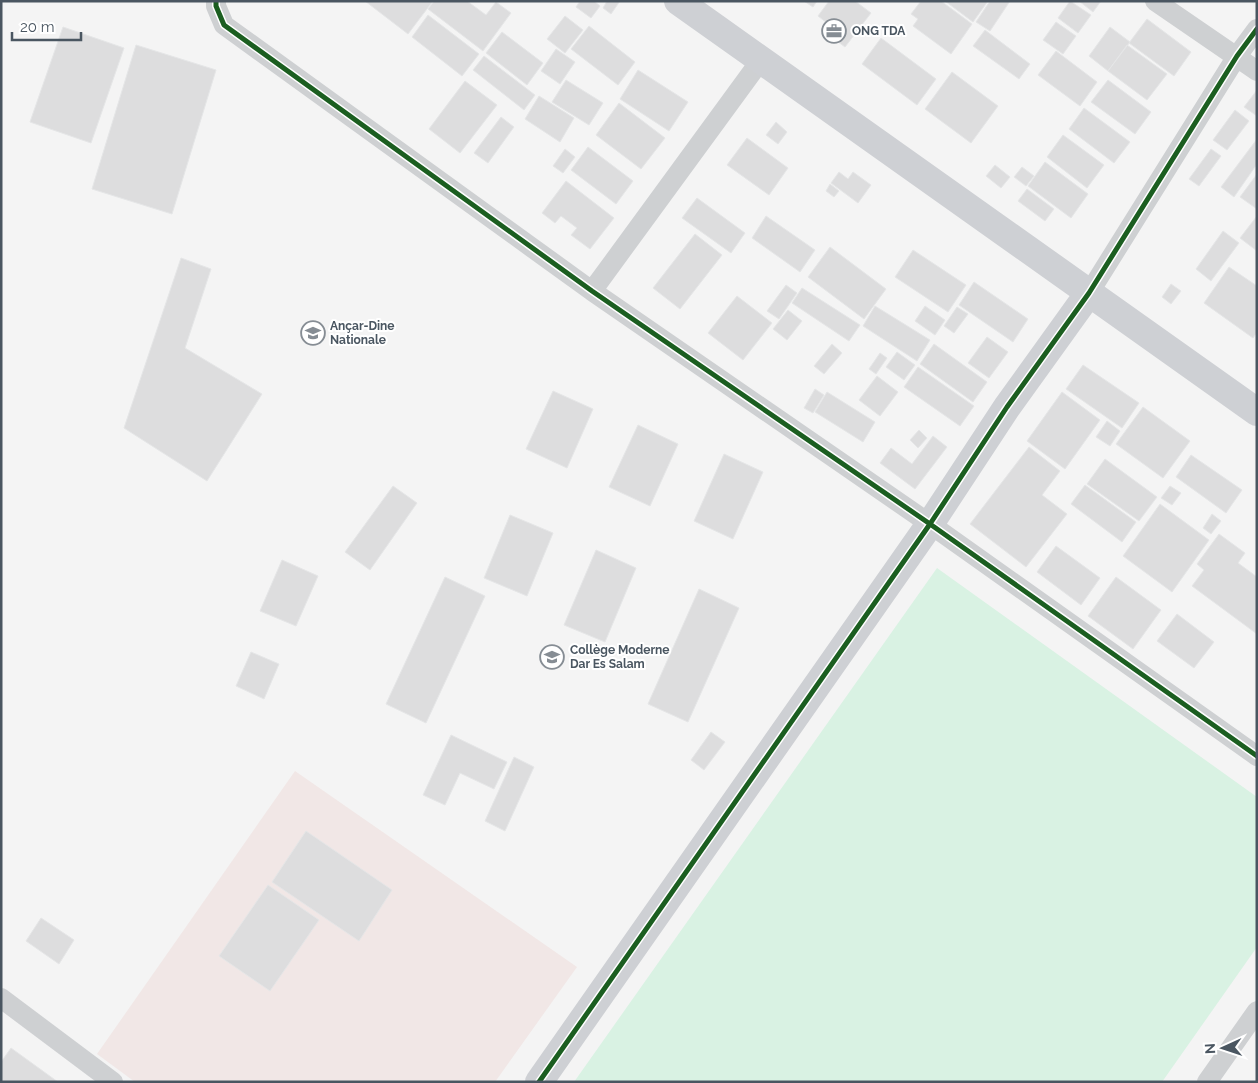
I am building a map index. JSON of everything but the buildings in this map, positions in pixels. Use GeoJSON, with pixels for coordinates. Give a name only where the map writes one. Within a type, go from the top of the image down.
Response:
{"type":"FeatureCollection","features":[{"type":"Feature","properties":{"kind":"street"},"geometry":{"type":"LineString","coordinates":[[216,1],[216,6],[224,25],[592,291],[930,524],[1257,756]]}},
{"type":"Feature","properties":{"kind":"street"},"geometry":{"type":"LineString","coordinates":[[678,1],[1257,412]]}},
{"type":"Feature","properties":{"kind":"street"},"geometry":{"type":"LineString","coordinates":[[1155,1],[1257,71]]}},
{"type":"Feature","properties":{"kind":"street"},"geometry":{"type":"LineString","coordinates":[[539,1082],[930,524],[1007,407],[1090,293],[1237,56],[1257,29]]}},
{"type":"Feature","properties":{"kind":"street"},"geometry":{"type":"LineString","coordinates":[[592,291],[761,60]]}},
{"type":"Feature","properties":{"kind":"street"},"geometry":{"type":"LineString","coordinates":[[1,998],[112,1082]]}},
{"type":"Feature","properties":{"kind":"street"},"geometry":{"type":"LineString","coordinates":[[1207,1082],[1257,1011]]}},
{"type":"Feature","properties":{"kind":"shaded area"},"geometry":{"type":"Polygon","coordinates":[[[295,771],[577,967],[495,1082],[135,1082],[97,1054],[295,771]]]}},
{"type":"Feature","properties":{"kind":"green space"},"geometry":{"type":"Polygon","coordinates":[[[937,568],[1257,797],[1257,947],[1162,1082],[574,1082],[937,568]]]}},
{"type":"Feature","properties":{"kind":"cycle path"},"geometry":{"type":"LineString","coordinates":[[216,1],[216,6],[224,25],[592,291],[930,524],[1257,756]]}},
{"type":"Feature","properties":{"kind":"cycle path"},"geometry":{"type":"LineString","coordinates":[[539,1082],[930,524],[1007,407],[1089,293],[1237,56],[1257,29]]}},
{"type":"Feature","properties":{"kind":"place","name":"ONG TDA"},"geometry":{"type":"Point","coordinates":[834,31]}},
{"type":"Feature","properties":{"kind":"place","name":"Ançar-Dine Nationale"},"geometry":{"type":"Point","coordinates":[313,333]}},
{"type":"Feature","properties":{"kind":"place","name":"Collège Moderne Dar Es Salam"},"geometry":{"type":"Point","coordinates":[552,657]}}]}
